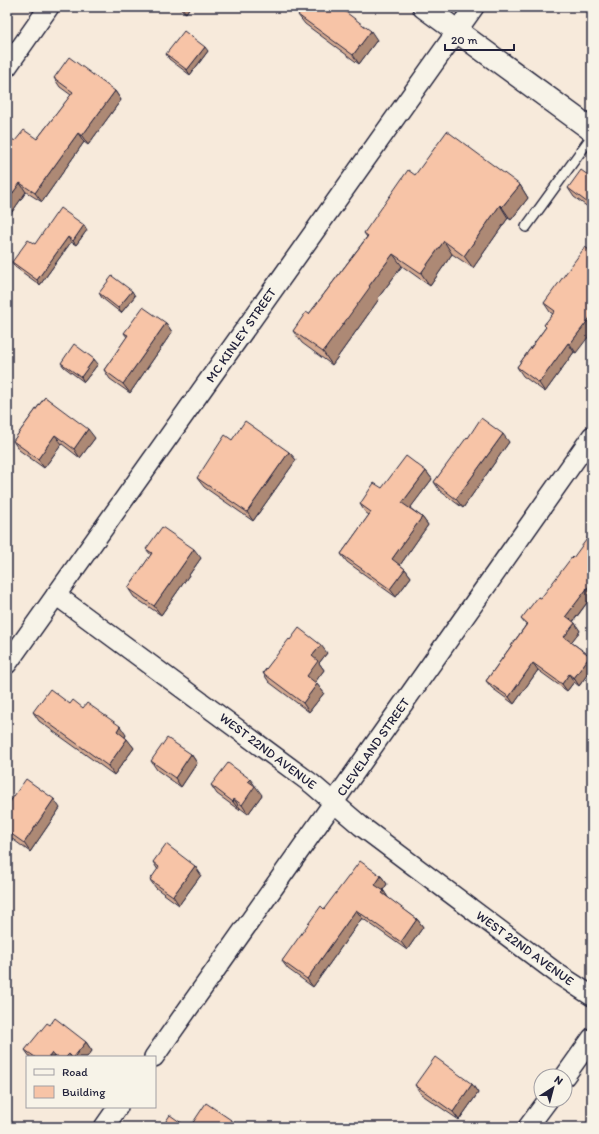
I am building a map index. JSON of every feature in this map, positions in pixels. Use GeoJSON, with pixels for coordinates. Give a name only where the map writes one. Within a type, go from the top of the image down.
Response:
{"type":"FeatureCollection","features":[{"type":"Feature","properties":{"kind":"street"},"geometry":{"type":"LineString","coordinates":[[7,67],[49,7]]}},
{"type":"Feature","properties":{"kind":"street"},"geometry":{"type":"LineString","coordinates":[[424,7],[592,130]]}},
{"type":"Feature","properties":{"kind":"street","name":"MC KINLEY STREET"},"geometry":{"type":"LineString","coordinates":[[7,664],[474,7]]}},
{"type":"Feature","properties":{"kind":"street","name":"CLEVELAND STREET"},"geometry":{"type":"LineString","coordinates":[[155,1056],[592,436]]}},
{"type":"Feature","properties":{"kind":"street","name":"WEST 22ND AVENUE"},"geometry":{"type":"LineString","coordinates":[[56,594],[312,784],[374,835],[558,974],[592,996]]}},
{"type":"Feature","properties":{"kind":"street"},"geometry":{"type":"LineString","coordinates":[[571,1068],[592,1038]]}},
{"type":"Feature","properties":{"kind":"street"},"geometry":{"type":"LineString","coordinates":[[104,1127],[117,1108]]}},
{"type":"Feature","properties":{"kind":"street"},"geometry":{"type":"LineString","coordinates":[[528,1127],[542,1108]]}},
{"type":"Feature","properties":{"kind":"lane"},"geometry":{"type":"LineString","coordinates":[[526,227],[592,136]]}},
{"type":"Feature","properties":{"kind":"building"},"geometry":{"type":"Polygon","coordinates":[[[304,7],[339,7],[371,31],[353,55],[298,15],[304,7]]]}},
{"type":"Feature","properties":{"kind":"building"},"geometry":{"type":"Polygon","coordinates":[[[184,31],[205,47],[187,70],[166,54],[184,31]]]}},
{"type":"Feature","properties":{"kind":"building"},"geometry":{"type":"Polygon","coordinates":[[[69,57],[115,91],[82,136],[78,133],[35,193],[20,183],[7,201],[7,142],[10,138],[15,141],[24,130],[37,139],[73,92],[54,78],[69,57]]]}},
{"type":"Feature","properties":{"kind":"building"},"geometry":{"type":"Polygon","coordinates":[[[447,131],[520,185],[502,207],[500,205],[464,256],[444,241],[421,273],[393,254],[323,352],[293,331],[306,312],[309,314],[368,236],[364,233],[408,170],[415,175],[447,131]]]}},
{"type":"Feature","properties":{"kind":"building"},"geometry":{"type":"Polygon","coordinates":[[[581,170],[592,178],[592,198],[588,203],[568,188],[581,170]]]}},
{"type":"Feature","properties":{"kind":"building"},"geometry":{"type":"Polygon","coordinates":[[[60,208],[84,225],[73,241],[68,237],[37,280],[12,262],[28,240],[35,244],[60,208]]]}},
{"type":"Feature","properties":{"kind":"building"},"geometry":{"type":"Polygon","coordinates":[[[585,247],[592,252],[592,315],[570,344],[568,343],[539,383],[517,367],[546,327],[544,325],[555,311],[544,303],[585,247]]]}},
{"type":"Feature","properties":{"kind":"building"},"geometry":{"type":"Polygon","coordinates":[[[112,276],[132,291],[118,308],[99,293],[112,276]]]}},
{"type":"Feature","properties":{"kind":"building"},"geometry":{"type":"Polygon","coordinates":[[[143,307],[166,323],[123,384],[104,370],[128,335],[124,333],[143,307]]]}},
{"type":"Feature","properties":{"kind":"building"},"geometry":{"type":"Polygon","coordinates":[[[74,344],[94,359],[81,377],[61,363],[74,344]]]}},
{"type":"Feature","properties":{"kind":"building"},"geometry":{"type":"Polygon","coordinates":[[[45,397],[88,429],[74,449],[55,435],[38,459],[13,441],[45,397]]]}},
{"type":"Feature","properties":{"kind":"building"},"geometry":{"type":"Polygon","coordinates":[[[481,418],[503,434],[456,499],[434,482],[467,437],[468,438],[481,418]]]}},
{"type":"Feature","properties":{"kind":"building"},"geometry":{"type":"Polygon","coordinates":[[[245,421],[289,452],[247,512],[197,478],[225,435],[232,440],[245,421]]]}},
{"type":"Feature","properties":{"kind":"building"},"geometry":{"type":"Polygon","coordinates":[[[406,456],[426,471],[402,503],[422,517],[392,559],[405,569],[390,589],[341,554],[371,512],[360,504],[374,483],[382,488],[406,456]]]}},
{"type":"Feature","properties":{"kind":"building"},"geometry":{"type":"Polygon","coordinates":[[[162,527],[194,549],[154,606],[128,588],[152,553],[146,549],[162,527]]]}},
{"type":"Feature","properties":{"kind":"building"},"geometry":{"type":"Polygon","coordinates":[[[592,532],[592,582],[566,616],[575,623],[564,637],[590,656],[574,678],[569,674],[562,684],[533,663],[509,697],[486,681],[527,624],[521,619],[538,597],[541,598],[592,532]]]}},
{"type":"Feature","properties":{"kind":"building"},"geometry":{"type":"Polygon","coordinates":[[[299,628],[321,645],[312,656],[318,661],[307,676],[317,684],[303,703],[263,673],[299,628]]]}},
{"type":"Feature","properties":{"kind":"building"},"geometry":{"type":"Polygon","coordinates":[[[50,689],[70,704],[73,700],[83,708],[87,703],[120,726],[117,731],[127,739],[108,766],[33,712],[50,689]]]}},
{"type":"Feature","properties":{"kind":"building"},"geometry":{"type":"Polygon","coordinates":[[[167,738],[191,754],[175,778],[151,761],[167,738]]]}},
{"type":"Feature","properties":{"kind":"building"},"geometry":{"type":"Polygon","coordinates":[[[228,763],[250,779],[248,781],[255,786],[242,805],[234,799],[233,802],[211,785],[228,763]]]}},
{"type":"Feature","properties":{"kind":"building"},"geometry":{"type":"Polygon","coordinates":[[[26,779],[54,799],[24,843],[7,831],[7,806],[26,779]]]}},
{"type":"Feature","properties":{"kind":"building"},"geometry":{"type":"Polygon","coordinates":[[[166,844],[195,866],[173,896],[150,880],[159,867],[153,862],[166,844]]]}},
{"type":"Feature","properties":{"kind":"building"},"geometry":{"type":"Polygon","coordinates":[[[360,861],[381,876],[375,885],[384,891],[382,893],[417,919],[401,942],[356,910],[307,979],[282,961],[321,906],[324,909],[360,861]]]}},
{"type":"Feature","properties":{"kind":"building"},"geometry":{"type":"Polygon","coordinates":[[[55,1018],[86,1042],[75,1056],[71,1056],[69,1054],[67,1056],[55,1056],[52,1053],[50,1056],[34,1056],[25,1050],[47,1023],[50,1025],[55,1018]]]}},
{"type":"Feature","properties":{"kind":"building"},"geometry":{"type":"Polygon","coordinates":[[[435,1057],[472,1084],[453,1112],[415,1085],[435,1057]]]}},
{"type":"Feature","properties":{"kind":"building"},"geometry":{"type":"Polygon","coordinates":[[[206,1103],[234,1122],[230,1127],[190,1127],[206,1103]]]}},
{"type":"Feature","properties":{"kind":"building"},"geometry":{"type":"Polygon","coordinates":[[[170,1115],[187,1127],[162,1127],[170,1115]]]}}]}
